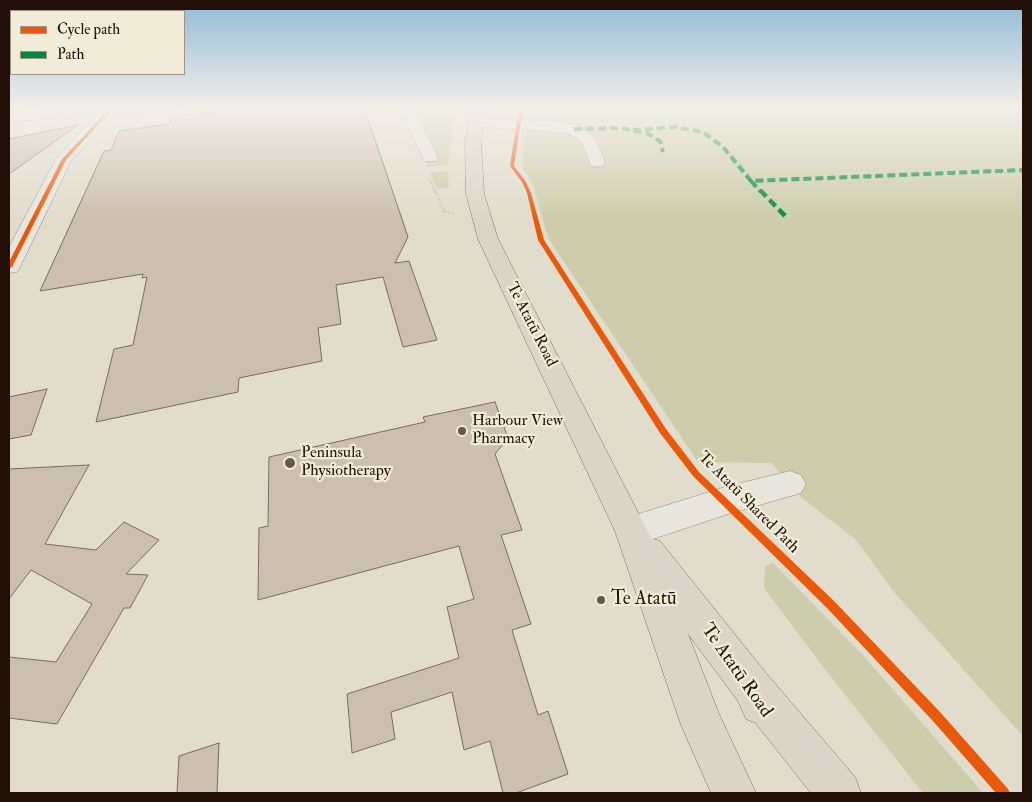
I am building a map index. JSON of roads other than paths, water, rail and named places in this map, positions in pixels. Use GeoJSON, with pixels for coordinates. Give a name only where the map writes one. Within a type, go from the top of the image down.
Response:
{"type":"FeatureCollection","features":[{"type":"Feature","properties":{"kind":"main road","name":"Te Atatū Road"},"geometry":{"type":"LineString","coordinates":[[473,145],[475,194],[488,240],[632,531],[702,725],[734,793]]}},
{"type":"Feature","properties":{"kind":"main road","name":"Te Atatū Road"},"geometry":{"type":"LineString","coordinates":[[632,531],[752,687],[812,793]]}},
{"type":"Feature","properties":{"kind":"main road"},"geometry":{"type":"LineString","coordinates":[[752,687],[839,793]]}},
{"type":"Feature","properties":{"kind":"street"},"geometry":{"type":"LineString","coordinates":[[9,267],[64,159],[77,145]]}},
{"type":"Feature","properties":{"kind":"street"},"geometry":{"type":"LineString","coordinates":[[424,145],[430,157]]}},
{"type":"Feature","properties":{"kind":"street"},"geometry":{"type":"LineString","coordinates":[[591,145],[597,162]]}},
{"type":"Feature","properties":{"kind":"street"},"geometry":{"type":"LineString","coordinates":[[632,531],[725,501],[790,484]]}},
{"type":"Feature","properties":{"kind":"place","name":"Harbour View Pharmacy"},"geometry":{"type":"Point","coordinates":[462,431]}},
{"type":"Feature","properties":{"kind":"place","name":"Peninsula Physiotherapy"},"geometry":{"type":"Point","coordinates":[290,463]}},
{"type":"Feature","properties":{"kind":"place","name":"Te Atatū"},"geometry":{"type":"Point","coordinates":[601,600]}}]}
